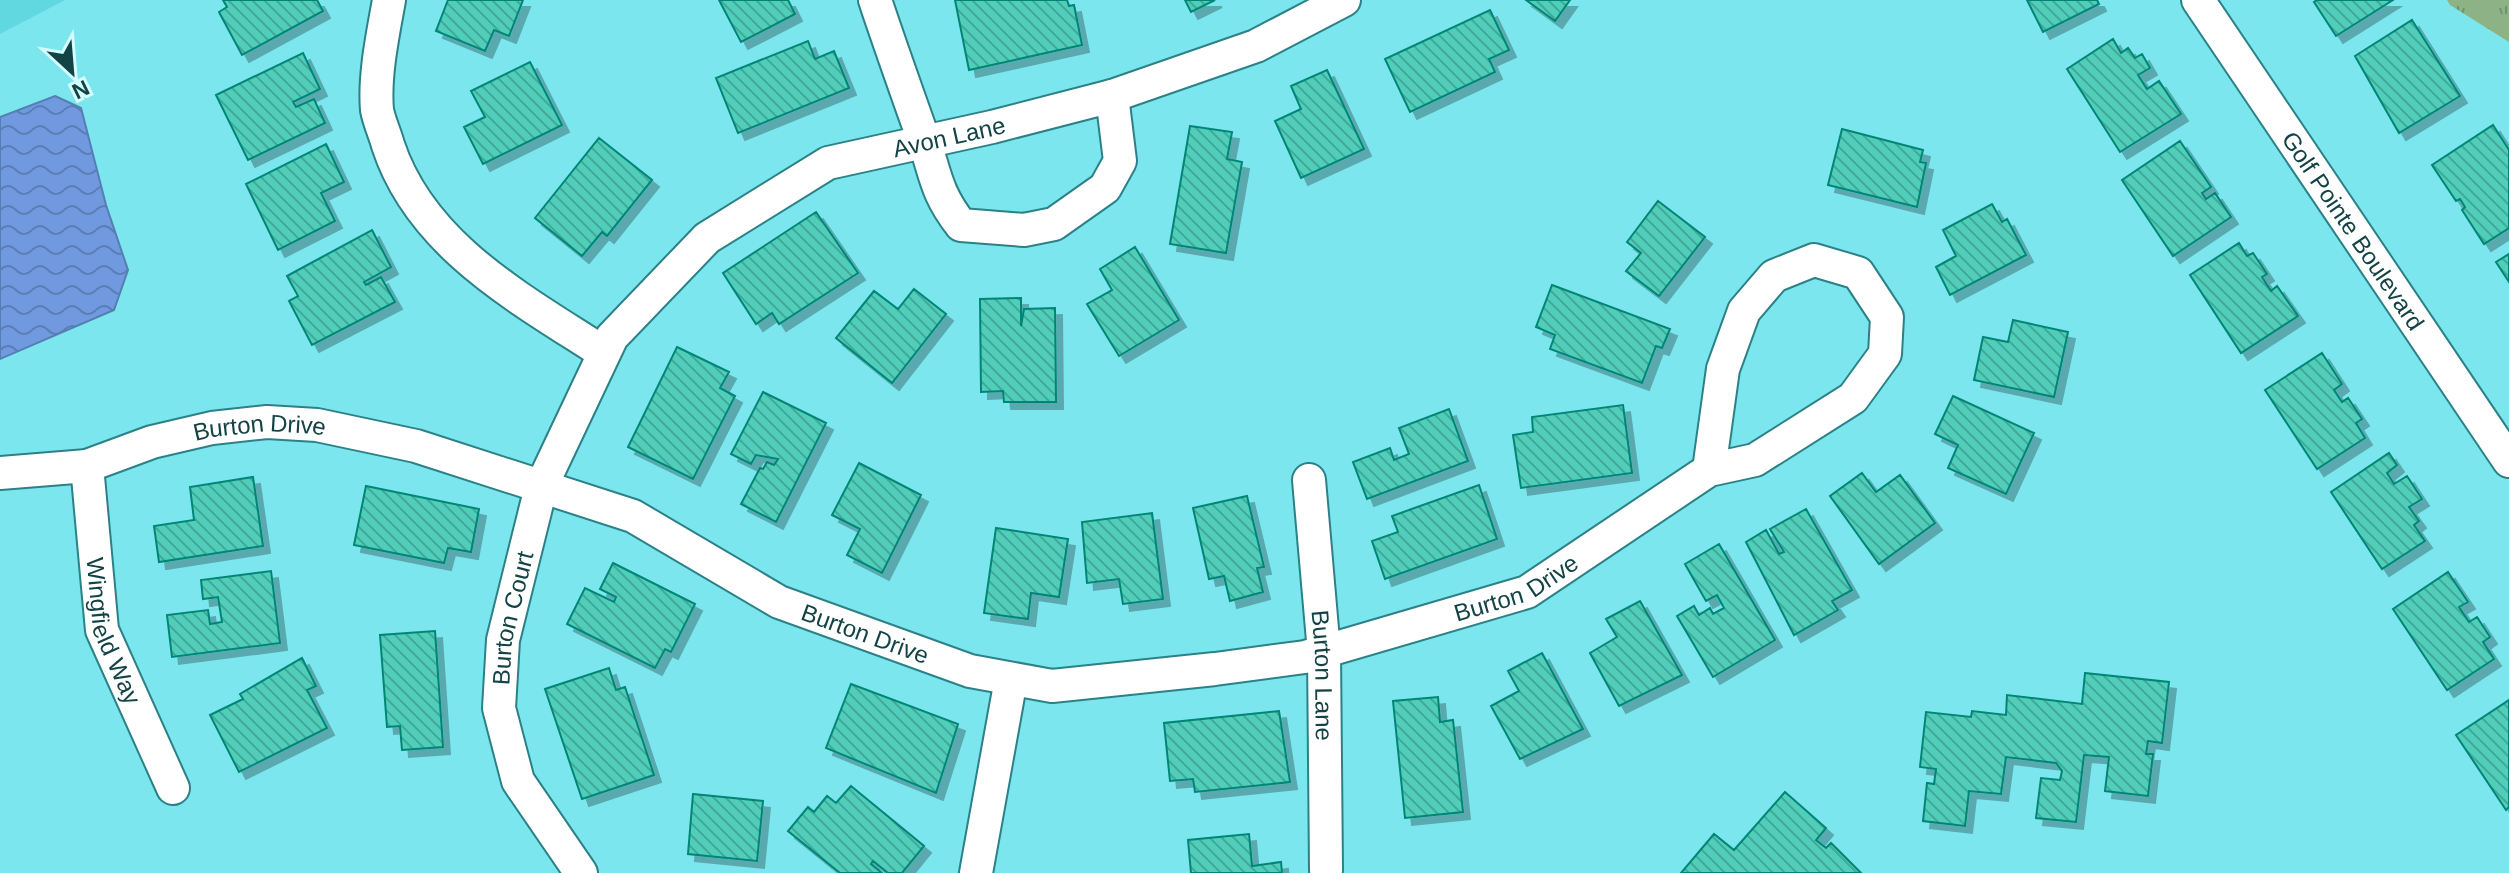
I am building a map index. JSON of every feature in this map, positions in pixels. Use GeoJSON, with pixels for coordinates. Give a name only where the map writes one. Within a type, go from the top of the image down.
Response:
{"type":"FeatureCollection","features":[{"type":"Feature","properties":{"kind":"street"},"geometry":{"type":"LineString","coordinates":[[389,0],[382,37],[377,110],[397,171],[422,211],[457,251],[507,290],[604,353]]}},
{"type":"Feature","properties":{"kind":"street"},"geometry":{"type":"LineString","coordinates":[[875,0],[925,141],[931,172],[943,201],[961,225],[1024,230],[1054,224],[1105,188],[1120,161],[1112,96]]}},
{"type":"Feature","properties":{"kind":"street","name":"Avon Lane"},"geometry":{"type":"LineString","coordinates":[[541,487],[612,337],[707,238],[828,163],[1112,96],[1256,46],[1344,0]]}},
{"type":"Feature","properties":{"kind":"street","name":"Golf Pointe Boulevard"},"geometry":{"type":"LineString","coordinates":[[2198,0],[2509,461]]}},
{"type":"Feature","properties":{"kind":"street","name":"Burton Drive"},"geometry":{"type":"LineString","coordinates":[[5,478],[87,466],[152,442],[212,428],[267,422],[317,425],[416,446],[633,516],[779,602],[970,671],[1052,686],[1215,669],[1324,652],[1527,592],[1709,470],[1755,460],[1853,398],[1885,354],[1887,317],[1858,273],[1814,260],[1774,276],[1744,311],[1723,369],[1709,470]]}},
{"type":"Feature","properties":{"kind":"street","name":"Wingfield Way"},"geometry":{"type":"LineString","coordinates":[[87,466],[102,630],[173,788]]}},
{"type":"Feature","properties":{"kind":"street","name":"Burton Lane"},"geometry":{"type":"LineString","coordinates":[[1309,480],[1324,652],[1326,870]]}},
{"type":"Feature","properties":{"kind":"street","name":"Burton Court"},"geometry":{"type":"LineString","coordinates":[[541,487],[503,640],[499,708],[518,781],[581,873]]}},
{"type":"Feature","properties":{"kind":"street"},"geometry":{"type":"LineString","coordinates":[[976,873],[1011,679]]}},
{"type":"Feature","properties":{"kind":"shaded area"},"geometry":{"type":"Polygon","coordinates":[[[0,0],[65,0],[0,34],[0,0]]]}},
{"type":"Feature","properties":{"kind":"green space"},"geometry":{"type":"Polygon","coordinates":[[[2447,0],[2509,0],[2509,42],[2450,5],[2447,0]]]}},
{"type":"Feature","properties":{"kind":"water"},"geometry":{"type":"Polygon","coordinates":[[[55,96],[81,108],[106,205],[128,270],[114,310],[0,359],[0,117],[55,96]]]}},
{"type":"Feature","properties":{"kind":"building"},"geometry":{"type":"Polygon","coordinates":[[[223,0],[317,0],[323,11],[242,55],[219,12],[227,7],[223,0]]]}},
{"type":"Feature","properties":{"kind":"building"},"geometry":{"type":"Polygon","coordinates":[[[448,0],[523,0],[509,36],[494,30],[485,51],[436,31],[448,0]]]}},
{"type":"Feature","properties":{"kind":"building"},"geometry":{"type":"Polygon","coordinates":[[[719,0],[788,0],[795,14],[741,42],[719,0]]]}},
{"type":"Feature","properties":{"kind":"building"},"geometry":{"type":"Polygon","coordinates":[[[955,0],[1067,0],[1069,6],[1074,5],[1082,45],[969,70],[955,0]]]}},
{"type":"Feature","properties":{"kind":"building"},"geometry":{"type":"Polygon","coordinates":[[[1185,0],[1215,0],[1191,12],[1185,0]]]}},
{"type":"Feature","properties":{"kind":"building"},"geometry":{"type":"Polygon","coordinates":[[[1526,0],[1570,0],[1555,21],[1526,0]]]}},
{"type":"Feature","properties":{"kind":"building"},"geometry":{"type":"Polygon","coordinates":[[[2027,0],[2097,0],[2099,4],[2043,32],[2027,0]]]}},
{"type":"Feature","properties":{"kind":"building"},"geometry":{"type":"Polygon","coordinates":[[[2393,0],[2336,36],[2314,2],[2393,0]]]}},
{"type":"Feature","properties":{"kind":"building"},"geometry":{"type":"Polygon","coordinates":[[[1490,10],[1509,50],[1489,59],[1495,72],[1410,112],[1385,59],[1490,10]]]}},
{"type":"Feature","properties":{"kind":"building"},"geometry":{"type":"Polygon","coordinates":[[[2412,20],[2460,96],[2399,133],[2355,56],[2412,20]]]}},
{"type":"Feature","properties":{"kind":"building"},"geometry":{"type":"Polygon","coordinates":[[[2113,39],[2121,53],[2128,48],[2135,58],[2142,54],[2150,68],[2138,75],[2147,89],[2159,81],[2181,114],[2120,152],[2067,69],[2113,39]]]}},
{"type":"Feature","properties":{"kind":"building"},"geometry":{"type":"Polygon","coordinates":[[[808,41],[815,59],[834,51],[849,88],[738,133],[716,78],[808,41]]]}},
{"type":"Feature","properties":{"kind":"building"},"geometry":{"type":"Polygon","coordinates":[[[303,53],[320,89],[293,102],[296,107],[314,99],[325,123],[248,160],[216,95],[303,53]]]}},
{"type":"Feature","properties":{"kind":"building"},"geometry":{"type":"Polygon","coordinates":[[[530,62],[562,125],[483,164],[464,127],[485,117],[471,91],[530,62]]]}},
{"type":"Feature","properties":{"kind":"building"},"geometry":{"type":"Polygon","coordinates":[[[1327,70],[1364,149],[1301,178],[1275,121],[1301,109],[1291,86],[1327,70]]]}},
{"type":"Feature","properties":{"kind":"building"},"geometry":{"type":"Polygon","coordinates":[[[2493,125],[2509,150],[2509,228],[2484,244],[2462,210],[2465,207],[2460,199],[2456,201],[2432,165],[2493,125]]]}},
{"type":"Feature","properties":{"kind":"building"},"geometry":{"type":"Polygon","coordinates":[[[1190,126],[1232,132],[1227,159],[1242,162],[1226,253],[1170,244],[1190,126]]]}},
{"type":"Feature","properties":{"kind":"building"},"geometry":{"type":"Polygon","coordinates":[[[1842,129],[1923,150],[1920,162],[1926,163],[1917,207],[1828,185],[1842,129]]]}},
{"type":"Feature","properties":{"kind":"building"},"geometry":{"type":"Polygon","coordinates":[[[599,138],[652,180],[607,236],[602,232],[582,256],[535,218],[599,138]]]}},
{"type":"Feature","properties":{"kind":"building"},"geometry":{"type":"Polygon","coordinates":[[[2180,141],[2211,187],[2202,193],[2206,199],[2215,193],[2231,217],[2173,256],[2122,180],[2180,141]]]}},
{"type":"Feature","properties":{"kind":"building"},"geometry":{"type":"Polygon","coordinates":[[[326,144],[344,182],[321,193],[335,221],[278,250],[246,184],[326,144]]]}},
{"type":"Feature","properties":{"kind":"building"},"geometry":{"type":"Polygon","coordinates":[[[1658,201],[1705,237],[1659,296],[1626,271],[1641,253],[1627,242],[1658,201]]]}},
{"type":"Feature","properties":{"kind":"building"},"geometry":{"type":"Polygon","coordinates":[[[1992,204],[2002,222],[2007,219],[2026,255],[1950,295],[1936,267],[1956,256],[1943,230],[1992,204]]]}},
{"type":"Feature","properties":{"kind":"building"},"geometry":{"type":"Polygon","coordinates":[[[816,212],[858,273],[779,324],[772,313],[756,324],[723,273],[816,212]]]}},
{"type":"Feature","properties":{"kind":"building"},"geometry":{"type":"Polygon","coordinates":[[[372,230],[391,267],[364,282],[366,285],[381,277],[395,302],[312,345],[289,301],[298,296],[287,276],[372,230]]]}},
{"type":"Feature","properties":{"kind":"building"},"geometry":{"type":"Polygon","coordinates":[[[2239,243],[2247,256],[2253,253],[2267,274],[2262,277],[2271,291],[2277,286],[2298,316],[2241,353],[2190,275],[2239,243]]]}},
{"type":"Feature","properties":{"kind":"building"},"geometry":{"type":"Polygon","coordinates":[[[1135,247],[1179,320],[1119,356],[1087,304],[1112,290],[1100,269],[1135,247]]]}},
{"type":"Feature","properties":{"kind":"building"},"geometry":{"type":"Polygon","coordinates":[[[2509,254],[2509,282],[2496,262],[2509,254]]]}},
{"type":"Feature","properties":{"kind":"building"},"geometry":{"type":"Polygon","coordinates":[[[1552,285],[1670,329],[1662,348],[1656,346],[1642,383],[1550,349],[1555,335],[1536,327],[1552,285]]]}},
{"type":"Feature","properties":{"kind":"building"},"geometry":{"type":"Polygon","coordinates":[[[914,289],[946,314],[892,383],[836,338],[874,291],[898,309],[914,289]]]}},
{"type":"Feature","properties":{"kind":"building"},"geometry":{"type":"Polygon","coordinates":[[[1021,298],[1021,326],[1024,309],[1055,308],[1056,402],[1004,402],[1003,391],[981,392],[980,299],[1021,298]]]}},
{"type":"Feature","properties":{"kind":"building"},"geometry":{"type":"Polygon","coordinates":[[[2013,320],[2068,332],[2054,397],[1974,380],[1983,337],[2008,342],[2013,320]]]}},
{"type":"Feature","properties":{"kind":"building"},"geometry":{"type":"Polygon","coordinates":[[[677,347],[729,372],[720,388],[735,396],[693,479],[628,447],[677,347]]]}},
{"type":"Feature","properties":{"kind":"building"},"geometry":{"type":"Polygon","coordinates":[[[2322,353],[2342,384],[2334,390],[2342,402],[2348,398],[2362,419],[2356,423],[2365,438],[2317,469],[2265,390],[2322,353]]]}},
{"type":"Feature","properties":{"kind":"building"},"geometry":{"type":"Polygon","coordinates":[[[763,392],[826,423],[776,522],[741,504],[760,468],[763,469],[767,462],[774,465],[778,459],[756,455],[751,464],[731,454],[763,392]]]}},
{"type":"Feature","properties":{"kind":"building"},"geometry":{"type":"Polygon","coordinates":[[[1953,396],[2034,433],[2006,494],[1948,468],[1958,445],[1935,434],[1953,396]]]}},
{"type":"Feature","properties":{"kind":"building"},"geometry":{"type":"Polygon","coordinates":[[[1623,405],[1632,473],[1521,488],[1513,435],[1533,432],[1532,417],[1623,405]]]}},
{"type":"Feature","properties":{"kind":"building"},"geometry":{"type":"Polygon","coordinates":[[[1449,409],[1468,461],[1367,499],[1353,462],[1390,448],[1394,460],[1409,454],[1399,428],[1449,409]]]}},
{"type":"Feature","properties":{"kind":"building"},"geometry":{"type":"Polygon","coordinates":[[[2389,453],[2397,465],[2387,473],[2394,484],[2407,476],[2422,499],[2409,507],[2419,521],[2414,525],[2425,541],[2382,569],[2331,492],[2389,453]]]}},
{"type":"Feature","properties":{"kind":"building"},"geometry":{"type":"Polygon","coordinates":[[[859,463],[921,495],[882,573],[847,555],[860,529],[832,515],[859,463]]]}},
{"type":"Feature","properties":{"kind":"building"},"geometry":{"type":"Polygon","coordinates":[[[1862,473],[1876,492],[1900,475],[1935,523],[1879,564],[1830,496],[1862,473]]]}},
{"type":"Feature","properties":{"kind":"building"},"geometry":{"type":"Polygon","coordinates":[[[253,477],[263,546],[159,562],[154,526],[194,520],[190,487],[253,477]]]}},
{"type":"Feature","properties":{"kind":"building"},"geometry":{"type":"Polygon","coordinates":[[[1479,485],[1497,539],[1385,579],[1372,541],[1398,532],[1392,516],[1479,485]]]}},
{"type":"Feature","properties":{"kind":"building"},"geometry":{"type":"Polygon","coordinates":[[[366,486],[479,509],[471,552],[448,548],[444,563],[354,545],[366,486]]]}},
{"type":"Feature","properties":{"kind":"building"},"geometry":{"type":"Polygon","coordinates":[[[1247,496],[1264,567],[1257,568],[1263,592],[1230,601],[1224,576],[1209,579],[1193,508],[1247,496]]]}},
{"type":"Feature","properties":{"kind":"building"},"geometry":{"type":"Polygon","coordinates":[[[1806,509],[1852,590],[1832,601],[1838,610],[1794,635],[1746,542],[1766,530],[1779,554],[1784,552],[1770,529],[1806,509]]]}},
{"type":"Feature","properties":{"kind":"building"},"geometry":{"type":"Polygon","coordinates":[[[1152,513],[1163,599],[1123,604],[1119,579],[1087,583],[1082,522],[1152,513]]]}},
{"type":"Feature","properties":{"kind":"building"},"geometry":{"type":"Polygon","coordinates":[[[996,528],[1068,539],[1059,597],[1031,593],[1028,619],[984,613],[996,528]]]}},
{"type":"Feature","properties":{"kind":"building"},"geometry":{"type":"Polygon","coordinates":[[[1719,544],[1775,640],[1713,677],[1677,616],[1694,606],[1699,615],[1710,608],[1713,614],[1724,608],[1717,595],[1706,601],[1685,564],[1719,544]]]}},
{"type":"Feature","properties":{"kind":"building"},"geometry":{"type":"Polygon","coordinates":[[[613,563],[695,604],[671,652],[665,649],[655,668],[567,624],[585,588],[614,602],[616,597],[600,589],[613,563]]]}},
{"type":"Feature","properties":{"kind":"building"},"geometry":{"type":"Polygon","coordinates":[[[271,571],[280,643],[172,657],[167,615],[208,610],[210,624],[222,622],[218,597],[203,599],[201,580],[271,571]]]}},
{"type":"Feature","properties":{"kind":"building"},"geometry":{"type":"Polygon","coordinates":[[[2448,572],[2468,602],[2459,607],[2469,622],[2477,617],[2490,637],[2483,642],[2494,659],[2447,690],[2393,609],[2448,572]]]}},
{"type":"Feature","properties":{"kind":"building"},"geometry":{"type":"Polygon","coordinates":[[[1640,601],[1682,675],[1619,706],[1590,653],[1617,637],[1606,619],[1640,601]]]}},
{"type":"Feature","properties":{"kind":"building"},"geometry":{"type":"Polygon","coordinates":[[[435,631],[443,747],[402,750],[400,726],[387,727],[380,635],[435,631]]]}},
{"type":"Feature","properties":{"kind":"building"},"geometry":{"type":"Polygon","coordinates":[[[1542,653],[1583,729],[1520,759],[1491,706],[1519,691],[1508,671],[1542,653]]]}},
{"type":"Feature","properties":{"kind":"building"},"geometry":{"type":"Polygon","coordinates":[[[302,658],[316,686],[307,690],[327,728],[239,772],[210,715],[243,699],[240,694],[302,658]]]}},
{"type":"Feature","properties":{"kind":"building"},"geometry":{"type":"Polygon","coordinates":[[[609,668],[616,690],[625,687],[654,775],[582,799],[545,689],[609,668]]]}},
{"type":"Feature","properties":{"kind":"building"},"geometry":{"type":"Polygon","coordinates":[[[2085,673],[2169,682],[2162,743],[2148,741],[2146,754],[2153,754],[2148,796],[2105,791],[2109,757],[2084,755],[2076,822],[2036,818],[2041,778],[2060,780],[2062,771],[2056,763],[2006,757],[2001,794],[1969,791],[1965,826],[1923,821],[1927,783],[1934,784],[1936,769],[1920,767],[1926,712],[1971,717],[1972,711],[2006,715],[2007,695],[2082,704],[2085,673]]]}},
{"type":"Feature","properties":{"kind":"building"},"geometry":{"type":"Polygon","coordinates":[[[851,684],[958,724],[936,793],[826,748],[851,684]]]}},
{"type":"Feature","properties":{"kind":"building"},"geometry":{"type":"Polygon","coordinates":[[[1438,697],[1440,722],[1453,720],[1463,812],[1405,818],[1393,701],[1438,697]]]}},
{"type":"Feature","properties":{"kind":"building"},"geometry":{"type":"Polygon","coordinates":[[[2509,700],[2509,807],[2506,810],[2456,735],[2509,700]]]}},
{"type":"Feature","properties":{"kind":"building"},"geometry":{"type":"Polygon","coordinates":[[[1279,711],[1290,782],[1195,792],[1193,779],[1170,781],[1164,723],[1279,711]]]}},
{"type":"Feature","properties":{"kind":"building"},"geometry":{"type":"Polygon","coordinates":[[[851,786],[924,846],[902,873],[888,873],[873,861],[871,864],[882,873],[840,873],[788,831],[808,807],[814,812],[827,796],[836,803],[851,786]]]}},
{"type":"Feature","properties":{"kind":"building"},"geometry":{"type":"Polygon","coordinates":[[[1785,792],[1826,828],[1816,840],[1826,848],[1831,843],[1861,873],[1681,873],[1714,834],[1734,850],[1785,792]]]}},
{"type":"Feature","properties":{"kind":"building"},"geometry":{"type":"Polygon","coordinates":[[[693,794],[763,801],[757,861],[688,854],[693,794]]]}},
{"type":"Feature","properties":{"kind":"building"},"geometry":{"type":"Polygon","coordinates":[[[1249,834],[1252,866],[1281,862],[1282,873],[1191,873],[1188,840],[1249,834]]]}}]}
